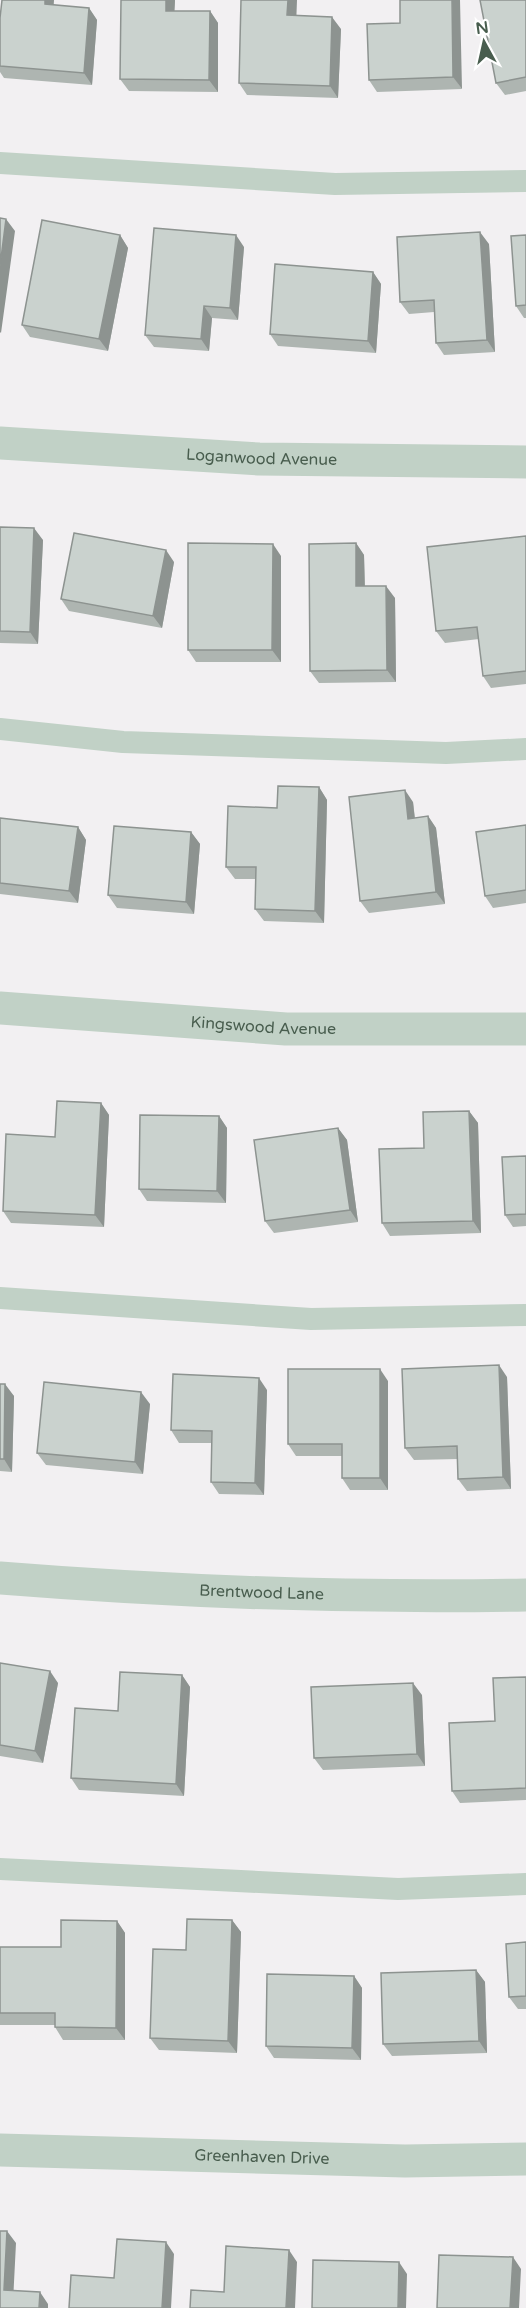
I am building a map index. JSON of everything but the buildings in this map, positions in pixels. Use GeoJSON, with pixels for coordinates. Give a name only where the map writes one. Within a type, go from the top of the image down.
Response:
{"type":"FeatureCollection","features":[{"type":"Feature","properties":{"kind":"street","name":"Loganwood Avenue"},"geometry":{"type":"LineString","coordinates":[[0,442],[259,459],[526,462]]}},
{"type":"Feature","properties":{"kind":"street","name":"Kingswood Avenue"},"geometry":{"type":"LineString","coordinates":[[0,1008],[286,1029],[526,1029]]}},
{"type":"Feature","properties":{"kind":"street","name":"Brentwood Lane"},"geometry":{"type":"LineString","coordinates":[[0,1578],[135,1588],[442,1597],[526,1596]]}},
{"type":"Feature","properties":{"kind":"street","name":"Greenhaven Drive"},"geometry":{"type":"LineString","coordinates":[[0,2150],[393,2161],[526,2159]]}},
{"type":"Feature","properties":{"kind":"lane"},"geometry":{"type":"LineString","coordinates":[[0,163],[335,184],[526,181]]}},
{"type":"Feature","properties":{"kind":"lane"},"geometry":{"type":"LineString","coordinates":[[0,729],[123,742],[446,753],[526,749]]}},
{"type":"Feature","properties":{"kind":"lane"},"geometry":{"type":"LineString","coordinates":[[0,1298],[311,1319],[526,1315]]}},
{"type":"Feature","properties":{"kind":"lane"},"geometry":{"type":"LineString","coordinates":[[0,1869],[399,1889],[526,1884]]}}]}
